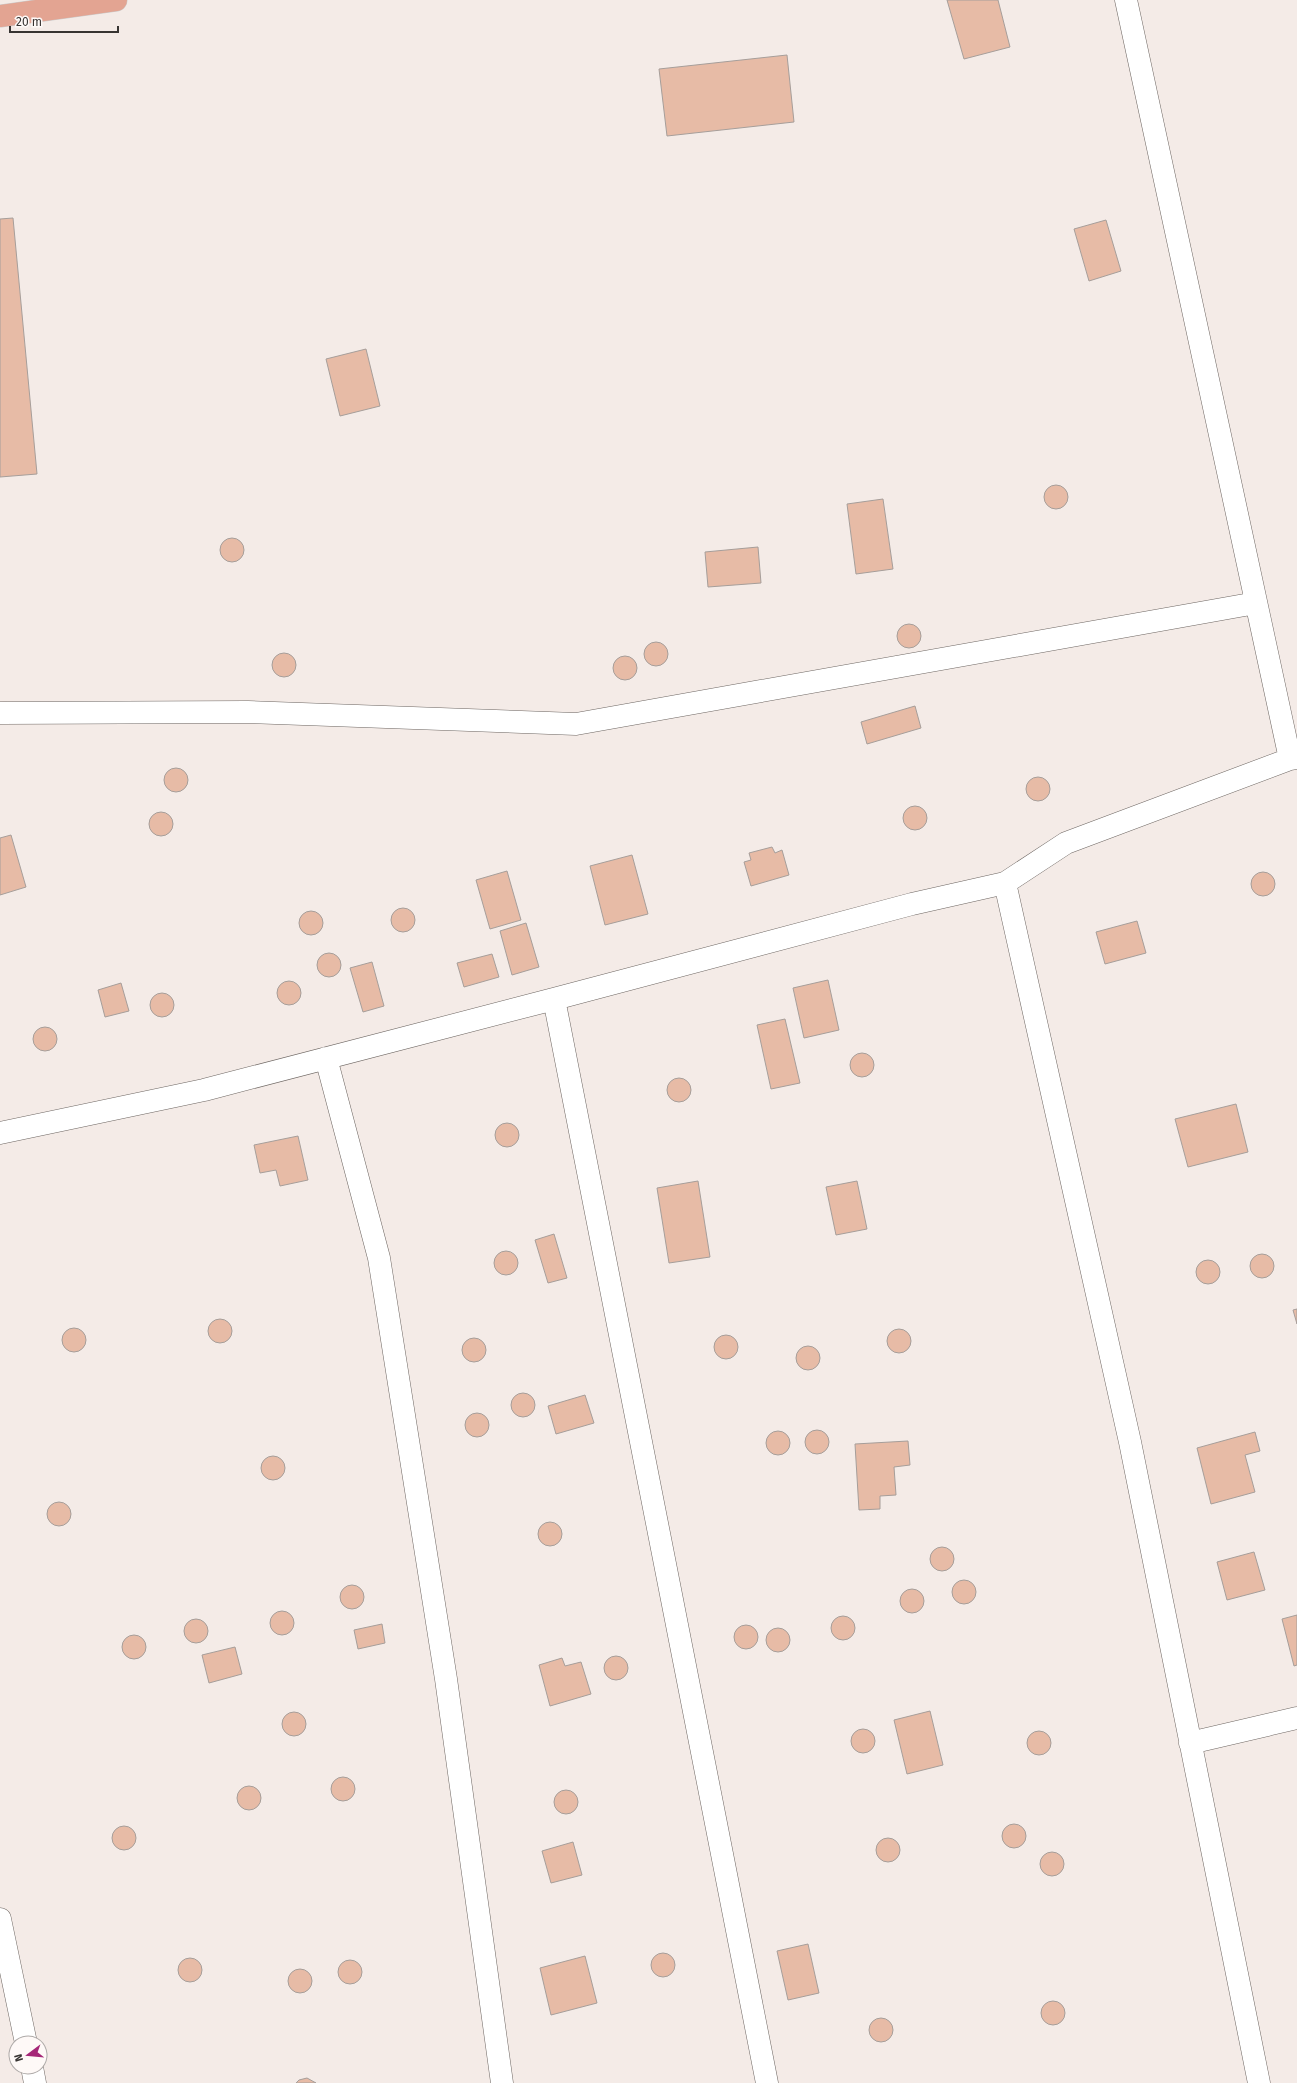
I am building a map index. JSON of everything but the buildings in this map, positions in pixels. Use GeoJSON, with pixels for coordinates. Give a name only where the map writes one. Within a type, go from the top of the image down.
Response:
{"type":"FeatureCollection","features":[{"type":"Feature","properties":{"kind":"main road"},"geometry":{"type":"LineString","coordinates":[[0,16],[116,0]]}},
{"type":"Feature","properties":{"kind":"street"},"geometry":{"type":"LineString","coordinates":[[0,1134],[204,1090],[912,904],[1005,883],[1066,843],[1293,759],[1256,603],[1126,0]]}},
{"type":"Feature","properties":{"kind":"street"},"geometry":{"type":"LineString","coordinates":[[0,713],[248,712],[576,724],[1256,603]]}},
{"type":"Feature","properties":{"kind":"street"},"geometry":{"type":"LineString","coordinates":[[1005,883],[1130,1442],[1259,2083]]}},
{"type":"Feature","properties":{"kind":"street"},"geometry":{"type":"LineString","coordinates":[[554,999],[767,2083]]}},
{"type":"Feature","properties":{"kind":"street"},"geometry":{"type":"LineString","coordinates":[[326,1058],[379,1258],[446,1679],[502,2083]]}},
{"type":"Feature","properties":{"kind":"street"},"geometry":{"type":"LineString","coordinates":[[1190,1743],[1297,1718]]}},
{"type":"Feature","properties":{"kind":"street"},"geometry":{"type":"LineString","coordinates":[[0,1919],[24,2035]]}}]}
